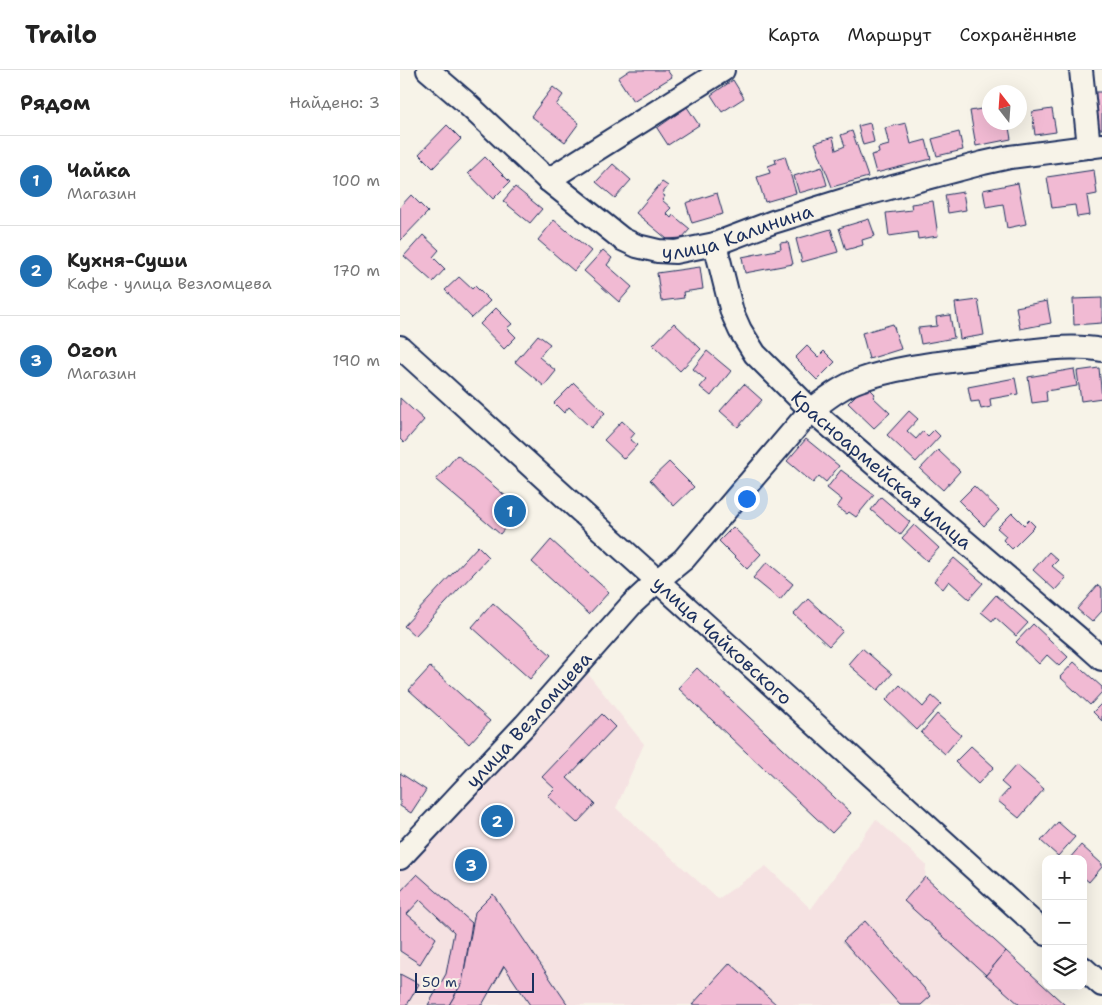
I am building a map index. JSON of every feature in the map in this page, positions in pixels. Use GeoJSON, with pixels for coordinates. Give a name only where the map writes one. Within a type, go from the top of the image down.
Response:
{"type":"FeatureCollection","features":[{"type":"Feature","properties":{"kind":"street","name":"улица Калинина"},"geometry":{"type":"LineString","coordinates":[[428,70],[463,100],[548,180],[622,239],[637,246],[658,251],[675,252],[715,244],[773,222],[844,200],[983,163],[1010,157],[1095,146]]}},
{"type":"Feature","properties":{"kind":"street"},"geometry":{"type":"LineString","coordinates":[[548,180],[723,70]]}},
{"type":"Feature","properties":{"kind":"street"},"geometry":{"type":"LineString","coordinates":[[1081,70],[1095,146]]}},
{"type":"Feature","properties":{"kind":"street","name":"Красноармейская улица"},"geometry":{"type":"LineString","coordinates":[[715,244],[732,312],[740,330],[755,354],[811,410],[1102,659]]}},
{"type":"Feature","properties":{"kind":"street","name":"улица Чайковского"},"geometry":{"type":"LineString","coordinates":[[400,348],[1042,930]]}},
{"type":"Feature","properties":{"kind":"street","name":"улица Везломцева"},"geometry":{"type":"LineString","coordinates":[[400,858],[525,725],[632,604],[657,580],[684,559],[811,410],[857,380],[914,366],[1028,351],[1068,348],[1102,350]]}},
{"type":"Feature","properties":{"kind":"street"},"geometry":{"type":"LineString","coordinates":[[1087,972],[1102,986]]}},
{"type":"Feature","properties":{"kind":"shaded area"},"geometry":{"type":"Polygon","coordinates":[[[580,664],[644,744],[616,808],[718,899],[766,866],[811,909],[876,819],[926,865],[925,878],[1042,984],[1042,990],[1048,990],[1065,1005],[400,1005],[400,858],[580,664]]]}},
{"type":"Feature","properties":{"kind":"building"},"geometry":{"type":"Polygon","coordinates":[[[630,70],[667,70],[672,77],[633,101],[618,78],[630,70]]]}},
{"type":"Feature","properties":{"kind":"building"},"geometry":{"type":"Polygon","coordinates":[[[733,80],[744,98],[722,112],[711,95],[733,80]]]}},
{"type":"Feature","properties":{"kind":"building"},"geometry":{"type":"Polygon","coordinates":[[[553,87],[563,95],[556,105],[579,123],[565,142],[531,116],[553,87]]]}},
{"type":"Feature","properties":{"kind":"building"},"geometry":{"type":"Polygon","coordinates":[[[1091,92],[1102,92],[1102,129],[1091,129],[1091,92]]]}},
{"type":"Feature","properties":{"kind":"building"},"geometry":{"type":"Polygon","coordinates":[[[687,107],[699,125],[668,145],[657,128],[687,107]]]}},
{"type":"Feature","properties":{"kind":"building"},"geometry":{"type":"Polygon","coordinates":[[[982,109],[982,130],[1009,130],[1011,139],[976,146],[970,111],[982,109]]]}},
{"type":"Feature","properties":{"kind":"building"},"geometry":{"type":"Polygon","coordinates":[[[1052,109],[1056,132],[1035,135],[1032,112],[1052,109]]]}},
{"type":"Feature","properties":{"kind":"building"},"geometry":{"type":"Polygon","coordinates":[[[870,123],[874,142],[863,145],[858,126],[870,123]]]}},
{"type":"Feature","properties":{"kind":"building"},"geometry":{"type":"Polygon","coordinates":[[[906,123],[911,144],[926,140],[931,159],[876,173],[871,155],[879,153],[878,148],[889,145],[885,128],[906,123]]]}},
{"type":"Feature","properties":{"kind":"building"},"geometry":{"type":"Polygon","coordinates":[[[447,125],[461,139],[433,168],[419,154],[447,125]]]}},
{"type":"Feature","properties":{"kind":"building"},"geometry":{"type":"Polygon","coordinates":[[[852,131],[868,177],[832,187],[815,143],[833,137],[836,150],[845,146],[841,135],[852,131]]]}},
{"type":"Feature","properties":{"kind":"building"},"geometry":{"type":"Polygon","coordinates":[[[959,132],[963,150],[937,156],[932,139],[959,132]]]}},
{"type":"Feature","properties":{"kind":"building"},"geometry":{"type":"Polygon","coordinates":[[[785,156],[796,193],[765,202],[757,177],[770,173],[768,166],[776,163],[775,159],[785,156]]]}},
{"type":"Feature","properties":{"kind":"building"},"geometry":{"type":"Polygon","coordinates":[[[485,157],[510,182],[493,199],[468,173],[485,157]]]}},
{"type":"Feature","properties":{"kind":"building"},"geometry":{"type":"Polygon","coordinates":[[[613,164],[631,180],[615,198],[596,182],[613,164]]]}},
{"type":"Feature","properties":{"kind":"building"},"geometry":{"type":"Polygon","coordinates":[[[822,167],[827,185],[799,193],[794,176],[822,167]]]}},
{"type":"Feature","properties":{"kind":"building"},"geometry":{"type":"Polygon","coordinates":[[[1094,170],[1097,194],[1087,196],[1090,215],[1077,217],[1075,205],[1052,208],[1047,177],[1094,170]]]}},
{"type":"Feature","properties":{"kind":"building"},"geometry":{"type":"Polygon","coordinates":[[[662,182],[668,186],[662,194],[665,196],[662,200],[671,208],[666,213],[671,218],[673,215],[690,229],[682,238],[667,239],[636,213],[662,182]]]}},
{"type":"Feature","properties":{"kind":"building"},"geometry":{"type":"Polygon","coordinates":[[[1018,183],[1026,224],[1007,228],[1003,204],[986,207],[983,190],[1018,183]]]}},
{"type":"Feature","properties":{"kind":"building"},"geometry":{"type":"Polygon","coordinates":[[[515,187],[542,209],[530,223],[503,201],[515,187]]]}},
{"type":"Feature","properties":{"kind":"building"},"geometry":{"type":"Polygon","coordinates":[[[963,192],[966,210],[948,213],[945,195],[963,192]]]}},
{"type":"Feature","properties":{"kind":"building"},"geometry":{"type":"Polygon","coordinates":[[[717,193],[723,214],[692,223],[686,203],[717,193]]]}},
{"type":"Feature","properties":{"kind":"building"},"geometry":{"type":"Polygon","coordinates":[[[411,195],[428,212],[400,241],[400,207],[411,195]]]}},
{"type":"Feature","properties":{"kind":"building"},"geometry":{"type":"Polygon","coordinates":[[[933,201],[938,236],[918,239],[917,232],[889,236],[886,213],[912,210],[911,204],[933,201]]]}},
{"type":"Feature","properties":{"kind":"building"},"geometry":{"type":"Polygon","coordinates":[[[869,219],[875,236],[862,240],[863,245],[846,250],[839,228],[869,219]]]}},
{"type":"Feature","properties":{"kind":"building"},"geometry":{"type":"Polygon","coordinates":[[[554,220],[591,251],[574,271],[538,240],[554,220]]]}},
{"type":"Feature","properties":{"kind":"building"},"geometry":{"type":"Polygon","coordinates":[[[831,229],[838,252],[802,262],[796,239],[831,229]]]}},
{"type":"Feature","properties":{"kind":"building"},"geometry":{"type":"Polygon","coordinates":[[[423,235],[439,250],[433,257],[445,269],[433,282],[404,256],[423,235]]]}},
{"type":"Feature","properties":{"kind":"building"},"geometry":{"type":"Polygon","coordinates":[[[788,242],[793,264],[745,273],[742,257],[781,249],[780,243],[788,242]]]}},
{"type":"Feature","properties":{"kind":"building"},"geometry":{"type":"Polygon","coordinates":[[[603,250],[612,258],[607,265],[632,287],[619,302],[584,271],[603,250]]]}},
{"type":"Feature","properties":{"kind":"building"},"geometry":{"type":"Polygon","coordinates":[[[700,267],[703,289],[683,292],[684,298],[661,301],[657,273],[700,267]]]}},
{"type":"Feature","properties":{"kind":"building"},"geometry":{"type":"Polygon","coordinates":[[[459,277],[472,289],[475,286],[490,301],[472,318],[445,290],[459,277]]]}},
{"type":"Feature","properties":{"kind":"building"},"geometry":{"type":"Polygon","coordinates":[[[1102,298],[1102,323],[1074,325],[1073,299],[1102,298]]]}},
{"type":"Feature","properties":{"kind":"building"},"geometry":{"type":"Polygon","coordinates":[[[978,300],[984,335],[960,339],[955,303],[978,300]]]}},
{"type":"Feature","properties":{"kind":"building"},"geometry":{"type":"Polygon","coordinates":[[[1047,301],[1051,323],[1020,329],[1016,307],[1047,301]]]}},
{"type":"Feature","properties":{"kind":"building"},"geometry":{"type":"Polygon","coordinates":[[[496,308],[512,324],[507,328],[516,337],[504,349],[480,324],[496,308]]]}},
{"type":"Feature","properties":{"kind":"building"},"geometry":{"type":"Polygon","coordinates":[[[950,315],[954,338],[921,344],[918,328],[937,326],[936,317],[950,315]]]}},
{"type":"Feature","properties":{"kind":"building"},"geometry":{"type":"Polygon","coordinates":[[[674,323],[701,349],[680,371],[653,345],[674,323]]]}},
{"type":"Feature","properties":{"kind":"building"},"geometry":{"type":"Polygon","coordinates":[[[893,324],[901,349],[869,359],[862,333],[893,324]]]}},
{"type":"Feature","properties":{"kind":"building"},"geometry":{"type":"Polygon","coordinates":[[[538,335],[550,344],[539,357],[556,371],[544,386],[515,362],[538,335]]]}},
{"type":"Feature","properties":{"kind":"building"},"geometry":{"type":"Polygon","coordinates":[[[807,346],[818,357],[824,351],[835,362],[817,380],[795,358],[807,346]]]}},
{"type":"Feature","properties":{"kind":"building"},"geometry":{"type":"Polygon","coordinates":[[[707,351],[731,371],[711,396],[700,387],[706,380],[693,369],[707,351]]]}},
{"type":"Feature","properties":{"kind":"building"},"geometry":{"type":"Polygon","coordinates":[[[1099,368],[1102,398],[1081,401],[1077,371],[1099,368]]]}},
{"type":"Feature","properties":{"kind":"building"},"geometry":{"type":"Polygon","coordinates":[[[1074,369],[1077,386],[1046,391],[1047,401],[1032,403],[1028,377],[1074,369]]]}},
{"type":"Feature","properties":{"kind":"building"},"geometry":{"type":"Polygon","coordinates":[[[1015,378],[1018,394],[990,399],[991,407],[981,409],[979,401],[971,402],[968,387],[1015,378]]]}},
{"type":"Feature","properties":{"kind":"building"},"geometry":{"type":"Polygon","coordinates":[[[574,383],[605,413],[591,428],[569,407],[564,413],[554,403],[574,383]]]}},
{"type":"Feature","properties":{"kind":"building"},"geometry":{"type":"Polygon","coordinates":[[[744,384],[762,400],[738,427],[720,411],[744,384]]]}},
{"type":"Feature","properties":{"kind":"building"},"geometry":{"type":"Polygon","coordinates":[[[866,385],[875,394],[873,397],[890,413],[874,428],[848,403],[866,385]]]}},
{"type":"Feature","properties":{"kind":"building"},"geometry":{"type":"Polygon","coordinates":[[[400,398],[424,420],[404,443],[400,439],[400,398]]]}},
{"type":"Feature","properties":{"kind":"building"},"geometry":{"type":"Polygon","coordinates":[[[909,411],[918,419],[907,431],[916,439],[923,431],[928,436],[934,430],[940,436],[916,462],[887,435],[909,411]]]}},
{"type":"Feature","properties":{"kind":"building"},"geometry":{"type":"Polygon","coordinates":[[[622,421],[635,433],[630,439],[637,445],[624,459],[604,440],[622,421]]]}},
{"type":"Feature","properties":{"kind":"building"},"geometry":{"type":"Polygon","coordinates":[[[806,439],[839,466],[826,482],[819,476],[813,483],[787,461],[806,439]]]}},
{"type":"Feature","properties":{"kind":"building"},"geometry":{"type":"Polygon","coordinates":[[[938,450],[960,471],[943,490],[920,469],[938,450]]]}},
{"type":"Feature","properties":{"kind":"building"},"geometry":{"type":"Polygon","coordinates":[[[457,455],[521,509],[500,534],[436,480],[457,455]]]}},
{"type":"Feature","properties":{"kind":"building"},"geometry":{"type":"Polygon","coordinates":[[[669,462],[694,487],[674,506],[650,480],[669,462]]]}},
{"type":"Feature","properties":{"kind":"building"},"geometry":{"type":"Polygon","coordinates":[[[841,470],[874,495],[856,517],[849,512],[847,514],[837,507],[842,500],[827,488],[841,470]]]}},
{"type":"Feature","properties":{"kind":"building"},"geometry":{"type":"Polygon","coordinates":[[[974,486],[999,510],[984,526],[959,501],[974,486]]]}},
{"type":"Feature","properties":{"kind":"building"},"geometry":{"type":"Polygon","coordinates":[[[881,497],[910,522],[900,535],[871,510],[881,497]]]}},
{"type":"Feature","properties":{"kind":"building"},"geometry":{"type":"Polygon","coordinates":[[[1012,513],[1024,525],[1029,520],[1035,526],[1012,549],[1003,540],[1006,536],[997,528],[1012,513]]]}},
{"type":"Feature","properties":{"kind":"building"},"geometry":{"type":"Polygon","coordinates":[[[914,525],[939,548],[927,561],[902,538],[914,525]]]}},
{"type":"Feature","properties":{"kind":"building"},"geometry":{"type":"Polygon","coordinates":[[[733,527],[761,554],[747,569],[719,541],[733,527]]]}},
{"type":"Feature","properties":{"kind":"building"},"geometry":{"type":"Polygon","coordinates":[[[551,540],[609,592],[589,614],[532,562],[551,540]]]}},
{"type":"Feature","properties":{"kind":"building"},"geometry":{"type":"Polygon","coordinates":[[[478,546],[489,557],[415,636],[404,626],[478,546]]]}},
{"type":"Feature","properties":{"kind":"building"},"geometry":{"type":"Polygon","coordinates":[[[1049,552],[1058,560],[1052,566],[1066,578],[1055,590],[1033,570],[1049,552]]]}},
{"type":"Feature","properties":{"kind":"building"},"geometry":{"type":"Polygon","coordinates":[[[954,558],[983,583],[969,599],[949,581],[943,589],[934,581],[954,558]]]}},
{"type":"Feature","properties":{"kind":"building"},"geometry":{"type":"Polygon","coordinates":[[[767,562],[793,584],[780,600],[753,578],[767,562]]]}},
{"type":"Feature","properties":{"kind":"building"},"geometry":{"type":"Polygon","coordinates":[[[1098,585],[1102,588],[1102,611],[1092,622],[1077,609],[1098,585]]]}},
{"type":"Feature","properties":{"kind":"building"},"geometry":{"type":"Polygon","coordinates":[[[996,595],[1028,623],[1016,636],[995,617],[992,621],[981,612],[996,595]]]}},
{"type":"Feature","properties":{"kind":"building"},"geometry":{"type":"Polygon","coordinates":[[[808,599],[843,631],[829,646],[794,614],[808,599]]]}},
{"type":"Feature","properties":{"kind":"building"},"geometry":{"type":"Polygon","coordinates":[[[493,603],[551,655],[530,679],[472,627],[493,603]]]}},
{"type":"Feature","properties":{"kind":"building"},"geometry":{"type":"Polygon","coordinates":[[[1033,624],[1068,657],[1059,666],[1047,655],[1039,664],[1016,642],[1033,624]]]}},
{"type":"Feature","properties":{"kind":"building"},"geometry":{"type":"Polygon","coordinates":[[[862,648],[892,674],[878,690],[848,664],[862,648]]]}},
{"type":"Feature","properties":{"kind":"building"},"geometry":{"type":"Polygon","coordinates":[[[1074,662],[1102,687],[1102,692],[1090,705],[1060,677],[1074,662]]]}},
{"type":"Feature","properties":{"kind":"building"},"geometry":{"type":"Polygon","coordinates":[[[430,667],[490,721],[469,744],[409,690],[430,667]]]}},
{"type":"Feature","properties":{"kind":"building"},"geometry":{"type":"Polygon","coordinates":[[[697,668],[851,813],[832,833],[678,688],[697,668]]]}},
{"type":"Feature","properties":{"kind":"building"},"geometry":{"type":"Polygon","coordinates":[[[900,685],[923,707],[932,696],[941,704],[917,730],[886,700],[900,685]]]}},
{"type":"Feature","properties":{"kind":"building"},"geometry":{"type":"Polygon","coordinates":[[[1102,703],[1102,721],[1093,712],[1102,703]]]}},
{"type":"Feature","properties":{"kind":"building"},"geometry":{"type":"Polygon","coordinates":[[[602,714],[615,727],[567,778],[595,804],[577,823],[548,796],[555,789],[542,777],[602,714]]]}},
{"type":"Feature","properties":{"kind":"building"},"geometry":{"type":"Polygon","coordinates":[[[937,714],[961,735],[945,754],[921,733],[937,714]]]}},
{"type":"Feature","properties":{"kind":"building"},"geometry":{"type":"Polygon","coordinates":[[[971,746],[994,767],[978,784],[955,762],[971,746]]]}},
{"type":"Feature","properties":{"kind":"building"},"geometry":{"type":"Polygon","coordinates":[[[1016,765],[1044,789],[1019,818],[998,801],[1009,789],[1001,782],[1016,765]]]}},
{"type":"Feature","properties":{"kind":"building"},"geometry":{"type":"Polygon","coordinates":[[[400,773],[426,790],[411,813],[400,806],[400,773]]]}},
{"type":"Feature","properties":{"kind":"building"},"geometry":{"type":"Polygon","coordinates":[[[1058,822],[1075,837],[1059,855],[1041,841],[1058,822]]]}},
{"type":"Feature","properties":{"kind":"building"},"geometry":{"type":"Polygon","coordinates":[[[1081,845],[1102,864],[1102,867],[1089,882],[1087,880],[1087,855],[1072,855],[1081,845]]]}},
{"type":"Feature","properties":{"kind":"building"},"geometry":{"type":"Polygon","coordinates":[[[417,874],[472,923],[462,983],[449,1005],[428,1005],[446,974],[454,932],[420,900],[407,914],[436,938],[420,964],[400,951],[400,892],[417,874]]]}},
{"type":"Feature","properties":{"kind":"building"},"geometry":{"type":"Polygon","coordinates":[[[925,877],[1006,951],[986,975],[904,901],[925,877]]]}},
{"type":"Feature","properties":{"kind":"building"},"geometry":{"type":"Polygon","coordinates":[[[493,894],[568,1005],[530,1005],[504,966],[482,1005],[449,1005],[462,983],[475,912],[493,894]]]}},
{"type":"Feature","properties":{"kind":"building"},"geometry":{"type":"Polygon","coordinates":[[[865,921],[931,996],[921,1005],[900,1005],[843,941],[865,921]]]}},
{"type":"Feature","properties":{"kind":"building"},"geometry":{"type":"Polygon","coordinates":[[[1006,951],[1042,984],[1042,990],[1049,990],[1065,1005],[1020,1005],[986,975],[1006,951]]]}},
{"type":"Feature","properties":{"kind":"building"},"geometry":{"type":"Polygon","coordinates":[[[730,963],[777,1005],[692,1005],[730,963]]]}},
{"type":"Feature","properties":{"kind":"building"},"geometry":{"type":"Polygon","coordinates":[[[400,974],[419,984],[407,1005],[400,1005],[400,974]]]}},
{"type":"Feature","properties":{"kind":"place","name":"Чайка"},"geometry":{"type":"Point","coordinates":[510,511]}},
{"type":"Feature","properties":{"kind":"place","name":"Кухня-Суши"},"geometry":{"type":"Point","coordinates":[497,821]}},
{"type":"Feature","properties":{"kind":"place","name":"Ozon"},"geometry":{"type":"Point","coordinates":[471,865]}}]}
